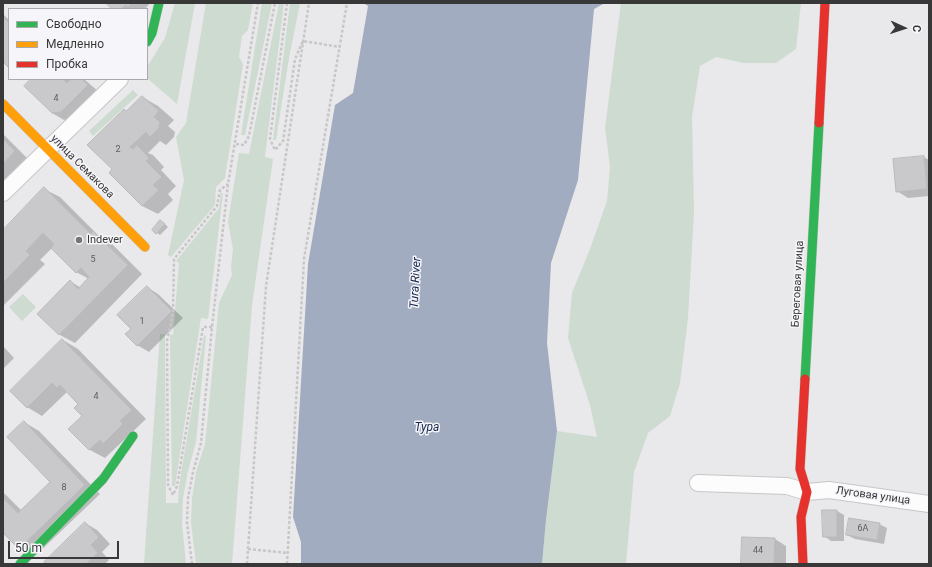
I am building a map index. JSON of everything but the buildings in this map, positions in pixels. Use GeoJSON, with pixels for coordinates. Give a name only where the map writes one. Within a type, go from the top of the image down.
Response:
{"type":"FeatureCollection","features":[{"type":"Feature","properties":{"kind":"street"},"geometry":{"type":"LineString","coordinates":[[148,40],[152,33],[159,3]]}},
{"type":"Feature","properties":{"kind":"street","name":"Береговая улица"},"geometry":{"type":"LineString","coordinates":[[807,492],[800,469],[825,3]]}},
{"type":"Feature","properties":{"kind":"street"},"geometry":{"type":"LineString","coordinates":[[3,193],[119,80]]}},
{"type":"Feature","properties":{"kind":"street","name":"улица Семакова"},"geometry":{"type":"LineString","coordinates":[[3,104],[145,248]]}},
{"type":"Feature","properties":{"kind":"street"},"geometry":{"type":"LineString","coordinates":[[20,564],[103,479],[133,436]]}},
{"type":"Feature","properties":{"kind":"street","name":"Луговая улица"},"geometry":{"type":"LineString","coordinates":[[698,483],[787,486],[807,492],[829,490],[929,504]]}},
{"type":"Feature","properties":{"kind":"street"},"geometry":{"type":"LineString","coordinates":[[803,564],[801,517],[807,492]]}},
{"type":"Feature","properties":{"kind":"path"},"geometry":{"type":"LineString","coordinates":[[192,564],[187,522],[188,498],[193,472],[202,443],[212,328],[228,184],[236,144],[258,3]]}},
{"type":"Feature","properties":{"kind":"path"},"geometry":{"type":"LineString","coordinates":[[236,144],[244,145],[249,136],[276,3]]}},
{"type":"Feature","properties":{"kind":"path"},"geometry":{"type":"LineString","coordinates":[[287,3],[270,139],[275,150],[283,141],[295,59],[303,41]]}},
{"type":"Feature","properties":{"kind":"path"},"geometry":{"type":"LineString","coordinates":[[247,564],[266,286],[309,3]]}},
{"type":"Feature","properties":{"kind":"path"},"geometry":{"type":"LineString","coordinates":[[287,564],[304,259],[347,3]]}},
{"type":"Feature","properties":{"kind":"path"},"geometry":{"type":"LineString","coordinates":[[303,41],[340,47]]}},
{"type":"Feature","properties":{"kind":"path"},"geometry":{"type":"LineString","coordinates":[[212,328],[203,327],[177,486],[173,495],[168,485],[167,340],[173,313],[174,259],[217,206],[220,190],[228,184]]}},
{"type":"Feature","properties":{"kind":"path"},"geometry":{"type":"LineString","coordinates":[[248,549],[288,553]]}},
{"type":"Feature","properties":{"kind":"shaded area"},"geometry":{"type":"Polygon","coordinates":[[[175,3],[195,3],[177,104],[148,79],[148,65],[165,38],[175,3]]]}},
{"type":"Feature","properties":{"kind":"shaded area"},"geometry":{"type":"Polygon","coordinates":[[[206,3],[253,3],[248,30],[242,36],[239,57],[243,64],[225,178],[216,187],[215,205],[171,257],[168,255],[184,180],[176,137],[186,123],[206,3]]]}},
{"type":"Feature","properties":{"kind":"shaded area"},"geometry":{"type":"Polygon","coordinates":[[[262,3],[272,3],[245,135],[241,135],[262,3]]]}},
{"type":"Feature","properties":{"kind":"shaded area"},"geometry":{"type":"Polygon","coordinates":[[[279,3],[284,3],[265,157],[273,159],[252,305],[232,564],[196,564],[191,523],[192,499],[196,472],[205,444],[219,303],[232,275],[231,267],[233,249],[228,222],[239,153],[249,154],[279,3]]]}},
{"type":"Feature","properties":{"kind":"shaded area"},"geometry":{"type":"Polygon","coordinates":[[[290,3],[300,3],[289,58],[276,140],[273,140],[290,3]]]}},
{"type":"Feature","properties":{"kind":"shaded area"},"geometry":{"type":"Polygon","coordinates":[[[621,3],[801,3],[796,49],[776,63],[744,63],[716,57],[700,66],[692,117],[694,211],[688,318],[680,383],[670,416],[648,433],[634,472],[626,564],[542,564],[557,431],[597,437],[590,405],[568,338],[572,293],[607,201],[610,167],[605,128],[621,3]]]}},
{"type":"Feature","properties":{"kind":"shaded area"},"geometry":{"type":"Polygon","coordinates":[[[133,90],[138,95],[93,136],[89,131],[133,90]]]}},
{"type":"Feature","properties":{"kind":"shaded area"},"geometry":{"type":"Polygon","coordinates":[[[221,193],[223,193],[208,319],[201,318],[175,486],[172,486],[170,335],[173,335],[179,263],[176,261],[219,208],[221,193]]]}},
{"type":"Feature","properties":{"kind":"shaded area"},"geometry":{"type":"Polygon","coordinates":[[[23,294],[36,307],[22,321],[9,307],[23,294]]]}},
{"type":"Feature","properties":{"kind":"shaded area"},"geometry":{"type":"Polygon","coordinates":[[[160,334],[165,334],[166,503],[178,503],[179,486],[204,335],[206,336],[196,442],[188,471],[183,498],[182,523],[186,564],[144,564],[160,334]]]}},
{"type":"Feature","properties":{"kind":"water","name":"Тура"},"geometry":{"type":"Polygon","coordinates":[[[363,3],[605,3],[594,9],[578,180],[551,263],[547,343],[557,431],[542,564],[301,564],[301,542],[293,517],[308,264],[335,105],[353,93],[368,6],[363,3]]]}},
{"type":"Feature","properties":{"kind":"traffic: fast"},"geometry":{"type":"LineString","coordinates":[[148,40],[152,33],[159,3]]}},
{"type":"Feature","properties":{"kind":"traffic: fast"},"geometry":{"type":"LineString","coordinates":[[805,379],[819,123]]}},
{"type":"Feature","properties":{"kind":"traffic: fast"},"geometry":{"type":"LineString","coordinates":[[20,564],[103,479],[133,436]]}},
{"type":"Feature","properties":{"kind":"traffic: slow"},"geometry":{"type":"LineString","coordinates":[[3,104],[145,247]]}},
{"type":"Feature","properties":{"kind":"traffic: jam"},"geometry":{"type":"LineString","coordinates":[[819,123],[825,3]]}},
{"type":"Feature","properties":{"kind":"traffic: jam"},"geometry":{"type":"LineString","coordinates":[[803,564],[801,517],[807,492],[800,469],[805,379]]}},
{"type":"Feature","properties":{"kind":"place","name":"Indever"},"geometry":{"type":"Point","coordinates":[79,240]}},
{"type":"Feature","properties":{"kind":"water label","name":"Tura River"},"geometry":{"type":"Point","coordinates":[416,283]}}]}
